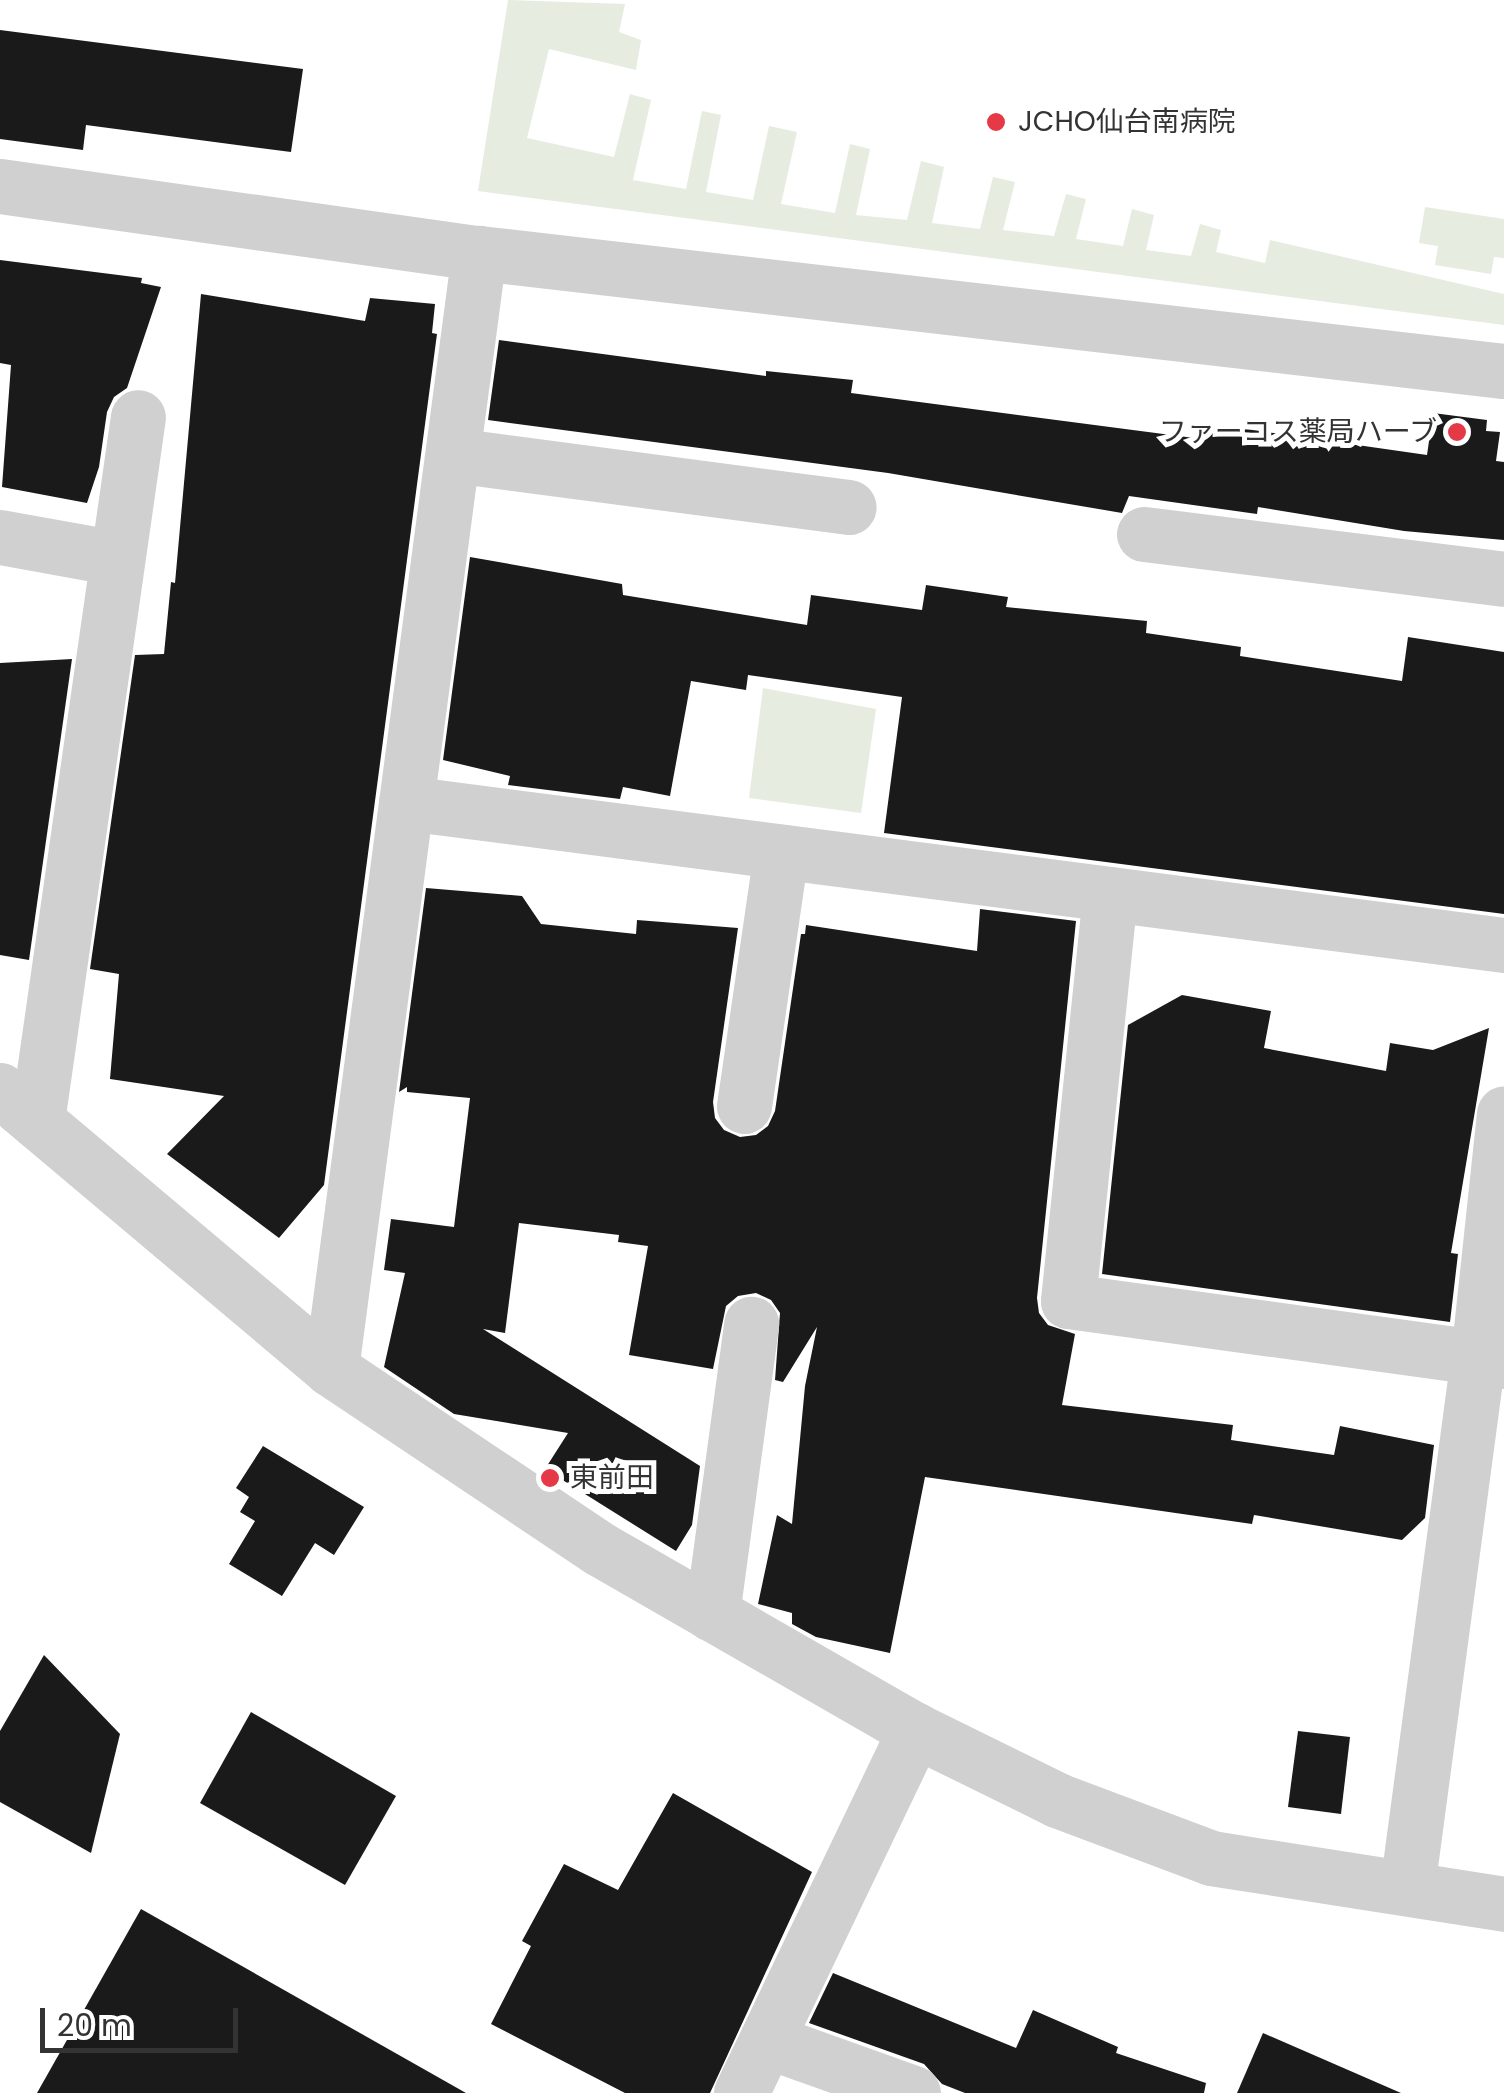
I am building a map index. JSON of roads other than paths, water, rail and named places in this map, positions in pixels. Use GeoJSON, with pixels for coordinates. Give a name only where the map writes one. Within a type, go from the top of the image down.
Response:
{"type":"FeatureCollection","features":[{"type":"Feature","properties":{"kind":"street"},"geometry":{"type":"LineString","coordinates":[[0,186],[479,252],[1504,371]]}},
{"type":"Feature","properties":{"kind":"street"},"geometry":{"type":"LineString","coordinates":[[332,1368],[479,252]]}},
{"type":"Feature","properties":{"kind":"street"},"geometry":{"type":"LineString","coordinates":[[138,417],[118,558],[18,1106],[332,1368],[600,1549],[914,1730],[1057,1800],[1211,1858],[1504,1904]]}},
{"type":"Feature","properties":{"kind":"street"},"geometry":{"type":"LineString","coordinates":[[453,455],[849,507]]}},
{"type":"Feature","properties":{"kind":"street"},"geometry":{"type":"LineString","coordinates":[[1144,534],[1504,579]]}},
{"type":"Feature","properties":{"kind":"street"},"geometry":{"type":"LineString","coordinates":[[0,537],[118,558]]}},
{"type":"Feature","properties":{"kind":"street"},"geometry":{"type":"LineString","coordinates":[[406,804],[1504,945]]}},
{"type":"Feature","properties":{"kind":"street"},"geometry":{"type":"LineString","coordinates":[[744,1106],[780,852]]}},
{"type":"Feature","properties":{"kind":"street"},"geometry":{"type":"LineString","coordinates":[[1110,894],[1068,1301],[1491,1359]]}},
{"type":"Feature","properties":{"kind":"street"},"geometry":{"type":"LineString","coordinates":[[1406,1888],[1491,1359],[1504,1113]]}},
{"type":"Feature","properties":{"kind":"street"},"geometry":{"type":"LineString","coordinates":[[712,1614],[751,1324]]}},
{"type":"Feature","properties":{"kind":"street"},"geometry":{"type":"LineString","coordinates":[[741,2093],[914,1730]]}},
{"type":"Feature","properties":{"kind":"street"},"geometry":{"type":"LineString","coordinates":[[768,2041],[913,2093]]}},
{"type":"Feature","properties":{"kind":"place","name":"JCHO仙台南病院"},"geometry":{"type":"Point","coordinates":[996,122]}},
{"type":"Feature","properties":{"kind":"place","name":"ファーコス薬局ハーブ"},"geometry":{"type":"Point","coordinates":[1457,432]}},
{"type":"Feature","properties":{"kind":"place","name":"東前田"},"geometry":{"type":"Point","coordinates":[550,1478]}}]}
